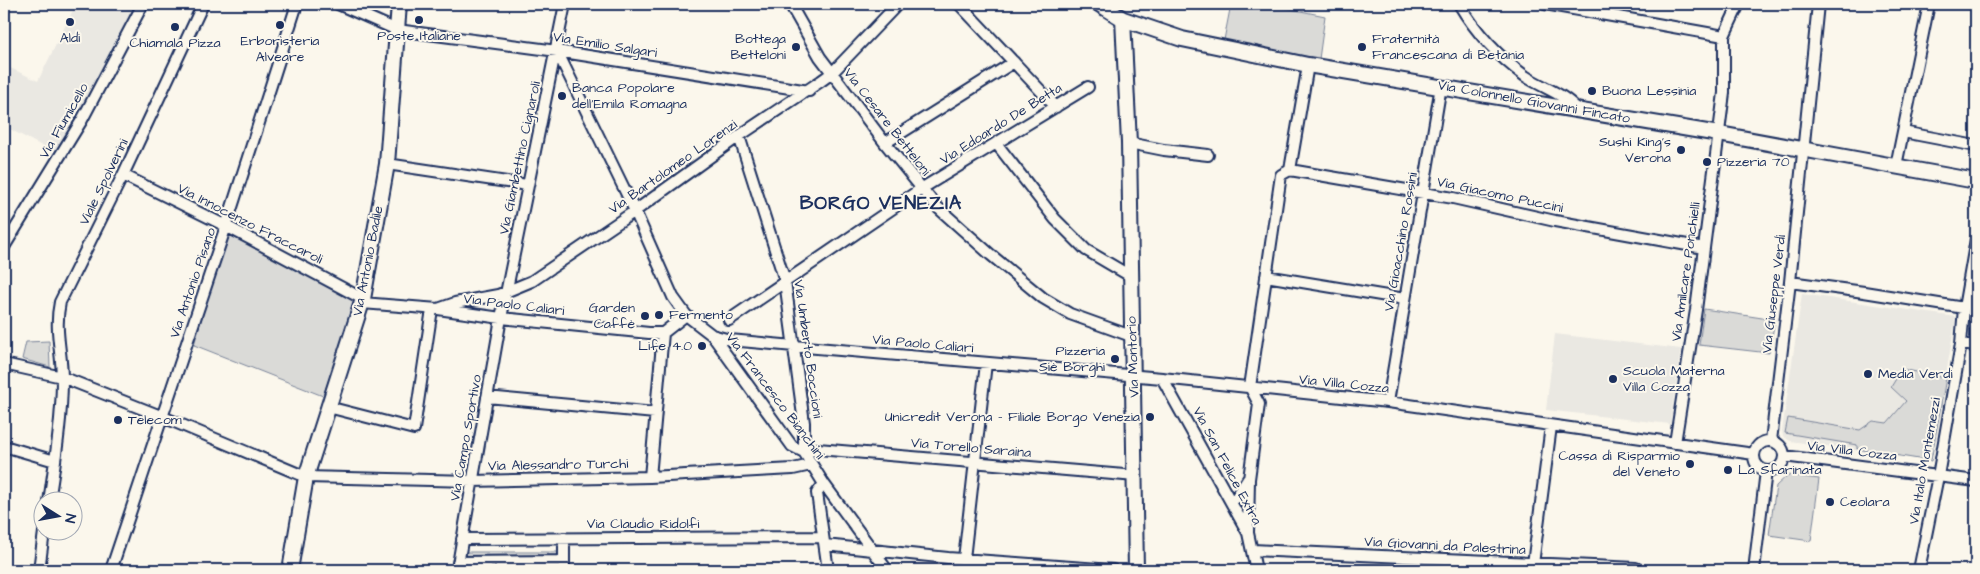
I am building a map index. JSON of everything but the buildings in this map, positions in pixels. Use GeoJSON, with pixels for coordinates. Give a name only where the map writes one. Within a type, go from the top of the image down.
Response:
{"type":"FeatureCollection","features":[{"type":"Feature","properties":{"kind":"street","name":"Via Fiumicello"},"geometry":{"type":"LineString","coordinates":[[4,247],[82,120],[142,4]]}},
{"type":"Feature","properties":{"kind":"street","name":"Viale Spolverini"},"geometry":{"type":"LineString","coordinates":[[50,492],[62,377],[56,319],[60,302],[123,175],[203,4]]}},
{"type":"Feature","properties":{"kind":"street","name":"Via Antonio Pisano"},"geometry":{"type":"LineString","coordinates":[[111,570],[226,226],[297,4]]}},
{"type":"Feature","properties":{"kind":"street","name":"Via Emilio Salgari"},"geometry":{"type":"LineString","coordinates":[[338,4],[397,30],[557,51],[809,91]]}},
{"type":"Feature","properties":{"kind":"street","name":"Via Antonio Badile"},"geometry":{"type":"LineString","coordinates":[[290,570],[306,477],[363,301],[387,164],[398,4]]}},
{"type":"Feature","properties":{"kind":"street","name":"Via Cesare Betteloni"},"geometry":{"type":"LineString","coordinates":[[790,4],[820,57],[885,143],[936,206],[1043,298],[1070,314],[1131,336]]}},
{"type":"Feature","properties":{"kind":"street","name":"Via Bartolomeo Lorenzi"},"geometry":{"type":"LineString","coordinates":[[435,309],[507,292],[532,281],[635,211],[739,136],[809,91],[832,73],[898,4]]}},
{"type":"Feature","properties":{"kind":"street"},"geometry":{"type":"LineString","coordinates":[[959,4],[1056,107]]}},
{"type":"Feature","properties":{"kind":"street","name":"Via Colonnello Giovanni Fincato"},"geometry":{"type":"LineString","coordinates":[[1099,4],[1123,19],[1182,39],[1308,64],[1719,134],[1976,181]]}},
{"type":"Feature","properties":{"kind":"street"},"geometry":{"type":"LineString","coordinates":[[1459,4],[1468,18],[1498,52],[1526,76],[1560,94],[1578,110]]}},
{"type":"Feature","properties":{"kind":"street"},"geometry":{"type":"LineString","coordinates":[[1545,4],[1724,36],[1739,4]]}},
{"type":"Feature","properties":{"kind":"street","name":"Via Giuseppe Verdi"},"geometry":{"type":"LineString","coordinates":[[1771,442],[1790,282],[1818,4]]}},
{"type":"Feature","properties":{"kind":"street"},"geometry":{"type":"LineString","coordinates":[[1896,166],[1929,4]]}},
{"type":"Feature","properties":{"kind":"street","name":"Via Giambettino Cignaroli"},"geometry":{"type":"LineString","coordinates":[[501,318],[527,185],[557,51],[563,5]]}},
{"type":"Feature","properties":{"kind":"street","name":"Via Montorio"},"geometry":{"type":"LineString","coordinates":[[1123,19],[1129,143],[1132,276],[1131,336],[1134,376],[1136,476],[1136,570]]}},
{"type":"Feature","properties":{"kind":"street","name":"Via Amilcare Ponchielli"},"geometry":{"type":"LineString","coordinates":[[1676,443],[1724,93],[1724,36]]}},
{"type":"Feature","properties":{"kind":"street"},"geometry":{"type":"LineString","coordinates":[[557,51],[635,211],[673,297],[686,315],[712,335]]}},
{"type":"Feature","properties":{"kind":"street"},"geometry":{"type":"LineString","coordinates":[[885,143],[1014,62]]}},
{"type":"Feature","properties":{"kind":"street"},"geometry":{"type":"LineString","coordinates":[[1248,533],[1249,478],[1259,404],[1250,387],[1281,175],[1290,170],[1308,64]]}},
{"type":"Feature","properties":{"kind":"street","name":"Via Gioacchino Rossini"},"geometry":{"type":"LineString","coordinates":[[1388,402],[1441,86]]}},
{"type":"Feature","properties":{"kind":"street","name":"Via Edoardo De Betta"},"geometry":{"type":"LineString","coordinates":[[729,320],[922,189],[1088,87]]}},
{"type":"Feature","properties":{"kind":"street"},"geometry":{"type":"LineString","coordinates":[[1903,132],[1976,146]]}},
{"type":"Feature","properties":{"kind":"street","name":"Via Umberto Boccioni"},"geometry":{"type":"LineString","coordinates":[[739,136],[785,281],[804,423],[804,452]]}},
{"type":"Feature","properties":{"kind":"street"},"geometry":{"type":"LineString","coordinates":[[1129,143],[1164,150],[1208,155]]}},
{"type":"Feature","properties":{"kind":"street"},"geometry":{"type":"LineString","coordinates":[[996,144],[1054,219],[1086,250],[1132,276]]}},
{"type":"Feature","properties":{"kind":"street"},"geometry":{"type":"LineString","coordinates":[[387,164],[527,185]]}},
{"type":"Feature","properties":{"kind":"street","name":"Via Giacomo Puccini"},"geometry":{"type":"LineString","coordinates":[[1290,170],[1424,193],[1704,248]]}},
{"type":"Feature","properties":{"kind":"street","name":"Via Innocenzo Fraccaroli"},"geometry":{"type":"LineString","coordinates":[[123,175],[226,226],[363,301]]}},
{"type":"Feature","properties":{"kind":"street","name":"Via Italo Montemezzi"},"geometry":{"type":"LineString","coordinates":[[1919,570],[1938,476],[1961,344],[1964,308],[1976,239]]}},
{"type":"Feature","properties":{"kind":"street"},"geometry":{"type":"LineString","coordinates":[[1266,276],[1404,299]]}},
{"type":"Feature","properties":{"kind":"street"},"geometry":{"type":"LineString","coordinates":[[1790,282],[1964,308]]}},
{"type":"Feature","properties":{"kind":"street","name":"Via Paolo Caliari"},"geometry":{"type":"LineString","coordinates":[[363,301],[501,318],[663,333]]}},
{"type":"Feature","properties":{"kind":"street"},"geometry":{"type":"LineString","coordinates":[[328,407],[414,429],[435,309]]}},
{"type":"Feature","properties":{"kind":"street"},"geometry":{"type":"LineString","coordinates":[[650,477],[663,333],[686,315]]}},
{"type":"Feature","properties":{"kind":"street","name":"Via Campo Sportivo"},"geometry":{"type":"LineString","coordinates":[[501,318],[457,566],[564,566]]}},
{"type":"Feature","properties":{"kind":"street","name":"Via Paolo Caliari"},"geometry":{"type":"LineString","coordinates":[[712,335],[730,340],[1134,376]]}},
{"type":"Feature","properties":{"kind":"street","name":"Via Francesco Bianchini"},"geometry":{"type":"LineString","coordinates":[[712,335],[792,446],[804,452],[810,465],[887,570]]}},
{"type":"Feature","properties":{"kind":"street"},"geometry":{"type":"LineString","coordinates":[[1961,344],[1976,346]]}},
{"type":"Feature","properties":{"kind":"street"},"geometry":{"type":"LineString","coordinates":[[964,559],[986,363]]}},
{"type":"Feature","properties":{"kind":"street"},"geometry":{"type":"LineString","coordinates":[[4,364],[62,377],[306,477]]}},
{"type":"Feature","properties":{"kind":"street","name":"Via Villa Cozza"},"geometry":{"type":"LineString","coordinates":[[1134,376],[1388,402],[1754,454]]}},
{"type":"Feature","properties":{"kind":"street","name":"Via San Felice Extra"},"geometry":{"type":"LineString","coordinates":[[1162,378],[1248,533],[1256,570]]}},
{"type":"Feature","properties":{"kind":"street"},"geometry":{"type":"LineString","coordinates":[[487,397],[655,413]]}},
{"type":"Feature","properties":{"kind":"street"},"geometry":{"type":"LineString","coordinates":[[1533,564],[1551,426]]}},
{"type":"Feature","properties":{"kind":"street"},"geometry":{"type":"LineString","coordinates":[[1771,442],[1780,446],[1784,456],[1781,466],[1772,471],[1766,471],[1756,465],[1754,454],[1758,446],[1771,442]]}},
{"type":"Feature","properties":{"kind":"street"},"geometry":{"type":"LineString","coordinates":[[4,446],[55,461]]}},
{"type":"Feature","properties":{"kind":"street","name":"Via Torello Saraina"},"geometry":{"type":"LineString","coordinates":[[804,452],[818,449],[1136,476]]}},
{"type":"Feature","properties":{"kind":"street","name":"Via Villa Cozza"},"geometry":{"type":"LineString","coordinates":[[1784,456],[1976,481]]}},
{"type":"Feature","properties":{"kind":"street","name":"Via Alessandro Turchi"},"geometry":{"type":"LineString","coordinates":[[306,477],[472,481],[650,477],[793,468],[810,465]]}},
{"type":"Feature","properties":{"kind":"street"},"geometry":{"type":"LineString","coordinates":[[1754,570],[1766,471]]}},
{"type":"Feature","properties":{"kind":"street"},"geometry":{"type":"LineString","coordinates":[[1231,501],[1236,498],[1249,478]]}},
{"type":"Feature","properties":{"kind":"street"},"geometry":{"type":"LineString","coordinates":[[824,484],[817,493],[828,570]]}},
{"type":"Feature","properties":{"kind":"street","name":"Via Claudio Ridolfi"},"geometry":{"type":"LineString","coordinates":[[462,538],[824,541],[880,552],[1113,570]]}},
{"type":"Feature","properties":{"kind":"street"},"geometry":{"type":"LineString","coordinates":[[564,538],[564,566]]}},
{"type":"Feature","properties":{"kind":"street"},"geometry":{"type":"LineString","coordinates":[[39,570],[43,542]]}},
{"type":"Feature","properties":{"kind":"street","name":"Via Giovanni da Palestrina"},"geometry":{"type":"LineString","coordinates":[[1253,550],[1458,566],[1533,564],[1636,568]]}},
{"type":"Feature","properties":{"kind":"shaded area"},"geometry":{"type":"Polygon","coordinates":[[[76,4],[135,4],[82,110],[57,154],[4,126],[4,65],[38,81],[76,4]]]}},
{"type":"Feature","properties":{"kind":"shaded area"},"geometry":{"type":"Polygon","coordinates":[[[1231,4],[1266,4],[1325,16],[1319,59],[1224,40],[1231,4]]]}},
{"type":"Feature","properties":{"kind":"shaded area"},"geometry":{"type":"Polygon","coordinates":[[[226,232],[356,301],[323,396],[194,345],[226,232]]]}},
{"type":"Feature","properties":{"kind":"shaded area","name":"Media Verdi"},"geometry":{"type":"Polygon","coordinates":[[[1802,294],[1956,317],[1931,461],[1790,441],[1783,436],[1782,431],[1802,294]]]}},
{"type":"Feature","properties":{"kind":"shaded area"},"geometry":{"type":"Polygon","coordinates":[[[1704,309],[1775,320],[1769,353],[1699,345],[1704,309]]]}},
{"type":"Feature","properties":{"kind":"shaded area","name":"Scuola Materna Villa Cozza"},"geometry":{"type":"Polygon","coordinates":[[[1555,334],[1681,349],[1670,424],[1546,410],[1555,334]]]}},
{"type":"Feature","properties":{"kind":"shaded area"},"geometry":{"type":"Polygon","coordinates":[[[49,341],[50,367],[22,359],[26,342],[49,341]]]}},
{"type":"Feature","properties":{"kind":"shaded area"},"geometry":{"type":"Polygon","coordinates":[[[1902,369],[1946,378],[1931,461],[1857,449],[1857,445],[1785,433],[1788,418],[1860,430],[1873,421],[1887,423],[1906,401],[1891,387],[1902,369]]]}},
{"type":"Feature","properties":{"kind":"shaded area"},"geometry":{"type":"Polygon","coordinates":[[[1788,475],[1819,479],[1811,541],[1769,535],[1776,486],[1788,475]]]}},
{"type":"Feature","properties":{"kind":"shaded area"},"geometry":{"type":"Polygon","coordinates":[[[466,552],[559,552],[559,556],[466,556],[466,552]]]}},
{"type":"Feature","properties":{"kind":"place","name":"Poste Italiane"},"geometry":{"type":"Point","coordinates":[419,20]}},
{"type":"Feature","properties":{"kind":"place","name":"Aldi"},"geometry":{"type":"Point","coordinates":[70,22]}},
{"type":"Feature","properties":{"kind":"place","name":"Erboristeria Alveare"},"geometry":{"type":"Point","coordinates":[280,25]}},
{"type":"Feature","properties":{"kind":"place","name":"Chiamala Pizza"},"geometry":{"type":"Point","coordinates":[175,27]}},
{"type":"Feature","properties":{"kind":"place","name":"Bottega Betteloni"},"geometry":{"type":"Point","coordinates":[796,47]}},
{"type":"Feature","properties":{"kind":"place","name":"Fraternità Francescana di Betania"},"geometry":{"type":"Point","coordinates":[1362,47]}},
{"type":"Feature","properties":{"kind":"place","name":"Buona Lessinia"},"geometry":{"type":"Point","coordinates":[1592,91]}},
{"type":"Feature","properties":{"kind":"place","name":"Banca Popolare dell'Emila Romagna"},"geometry":{"type":"Point","coordinates":[562,96]}},
{"type":"Feature","properties":{"kind":"place","name":"Sushi King's Verona"},"geometry":{"type":"Point","coordinates":[1681,150]}},
{"type":"Feature","properties":{"kind":"place","name":"Pizzeria 70"},"geometry":{"type":"Point","coordinates":[1707,162]}},
{"type":"Feature","properties":{"kind":"place","name":"Fermento"},"geometry":{"type":"Point","coordinates":[659,315]}},
{"type":"Feature","properties":{"kind":"place","name":"Garden Caffè"},"geometry":{"type":"Point","coordinates":[645,316]}},
{"type":"Feature","properties":{"kind":"place","name":"Life 4.0"},"geometry":{"type":"Point","coordinates":[702,346]}},
{"type":"Feature","properties":{"kind":"place","name":"Pizzeria Siè Borghi"},"geometry":{"type":"Point","coordinates":[1115,359]}},
{"type":"Feature","properties":{"kind":"place","name":"Media Verdi"},"geometry":{"type":"Point","coordinates":[1868,374]}},
{"type":"Feature","properties":{"kind":"place","name":"Scuola Materna Villa Cozza"},"geometry":{"type":"Point","coordinates":[1613,379]}},
{"type":"Feature","properties":{"kind":"place","name":"Unicredit Verona - Filiale Borgo Venezia"},"geometry":{"type":"Point","coordinates":[1150,417]}},
{"type":"Feature","properties":{"kind":"place","name":"Telecom"},"geometry":{"type":"Point","coordinates":[118,420]}},
{"type":"Feature","properties":{"kind":"place","name":"Cassa di Risparmio del Veneto"},"geometry":{"type":"Point","coordinates":[1690,464]}},
{"type":"Feature","properties":{"kind":"place","name":"La Sfarinata"},"geometry":{"type":"Point","coordinates":[1728,470]}},
{"type":"Feature","properties":{"kind":"place","name":"Ceolara"},"geometry":{"type":"Point","coordinates":[1830,502]}},
{"type":"Feature","properties":{"kind":"district","name":"BORGO VENEZIA"},"geometry":{"type":"Point","coordinates":[881,203]}}]}
